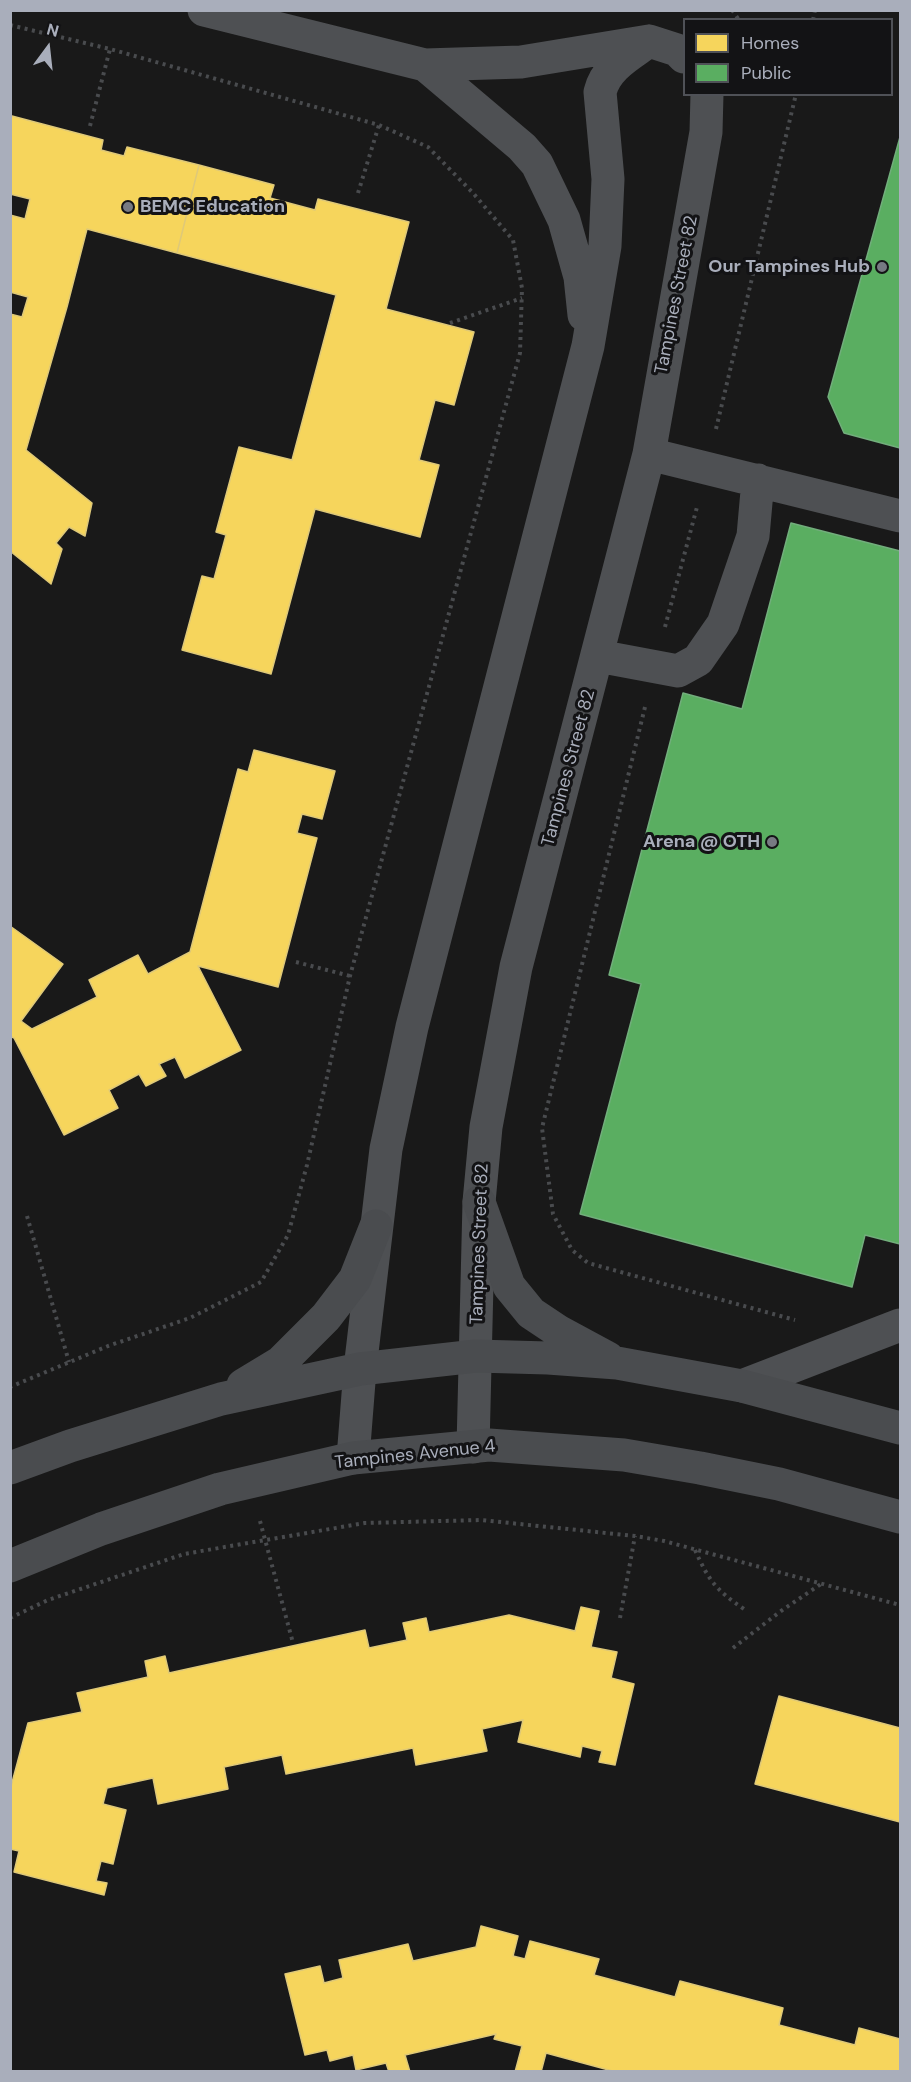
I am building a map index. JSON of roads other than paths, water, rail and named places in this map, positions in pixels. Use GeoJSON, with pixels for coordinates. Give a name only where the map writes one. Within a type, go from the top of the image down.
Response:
{"type":"FeatureCollection","features":[{"type":"Feature","properties":{"kind":"main road"},"geometry":{"type":"LineString","coordinates":[[479,1202],[509,1286],[531,1313],[558,1331],[617,1363]]}},
{"type":"Feature","properties":{"kind":"main road"},"geometry":{"type":"LineString","coordinates":[[221,1399],[281,1362],[326,1317],[355,1278],[376,1226]]}},
{"type":"Feature","properties":{"kind":"main road"},"geometry":{"type":"LineString","coordinates":[[10,1468],[70,1446],[221,1399],[360,1369],[476,1356],[617,1363],[742,1386],[900,1428]]}},
{"type":"Feature","properties":{"kind":"main road","name":"Tampines Avenue 4"},"geometry":{"type":"LineString","coordinates":[[10,1566],[101,1529],[220,1489],[353,1458],[489,1445],[624,1455],[779,1484],[900,1517]]}},
{"type":"Feature","properties":{"kind":"street"},"geometry":{"type":"LineString","coordinates":[[204,10],[425,65],[521,62],[649,41],[677,51],[683,56]]}},
{"type":"Feature","properties":{"kind":"street"},"geometry":{"type":"LineString","coordinates":[[353,1458],[360,1369],[386,1149],[412,1027],[588,346],[605,246],[608,179],[600,92],[602,82],[609,73],[649,41]]}},
{"type":"Feature","properties":{"kind":"street"},"geometry":{"type":"LineString","coordinates":[[425,65],[522,147],[537,164],[564,220],[580,278],[588,346]]}},
{"type":"Feature","properties":{"kind":"street","name":"Tampines Street 82"},"geometry":{"type":"LineString","coordinates":[[473,1447],[479,1202],[486,1127],[516,968],[649,454],[704,143],[707,96]]}},
{"type":"Feature","properties":{"kind":"street"},"geometry":{"type":"LineString","coordinates":[[649,454],[900,516]]}},
{"type":"Feature","properties":{"kind":"street"},"geometry":{"type":"LineString","coordinates":[[598,656],[678,671],[698,660],[723,624],[753,536],[758,480]]}},
{"type":"Feature","properties":{"kind":"street"},"geometry":{"type":"LineString","coordinates":[[742,1386],[900,1325]]}},
{"type":"Feature","properties":{"kind":"place","name":"BEMC Education"},"geometry":{"type":"Point","coordinates":[128,207]}},
{"type":"Feature","properties":{"kind":"place","name":"Our Tampines Hub"},"geometry":{"type":"Point","coordinates":[882,267]}},
{"type":"Feature","properties":{"kind":"place","name":"Arena @ OTH"},"geometry":{"type":"Point","coordinates":[772,842]}}]}
